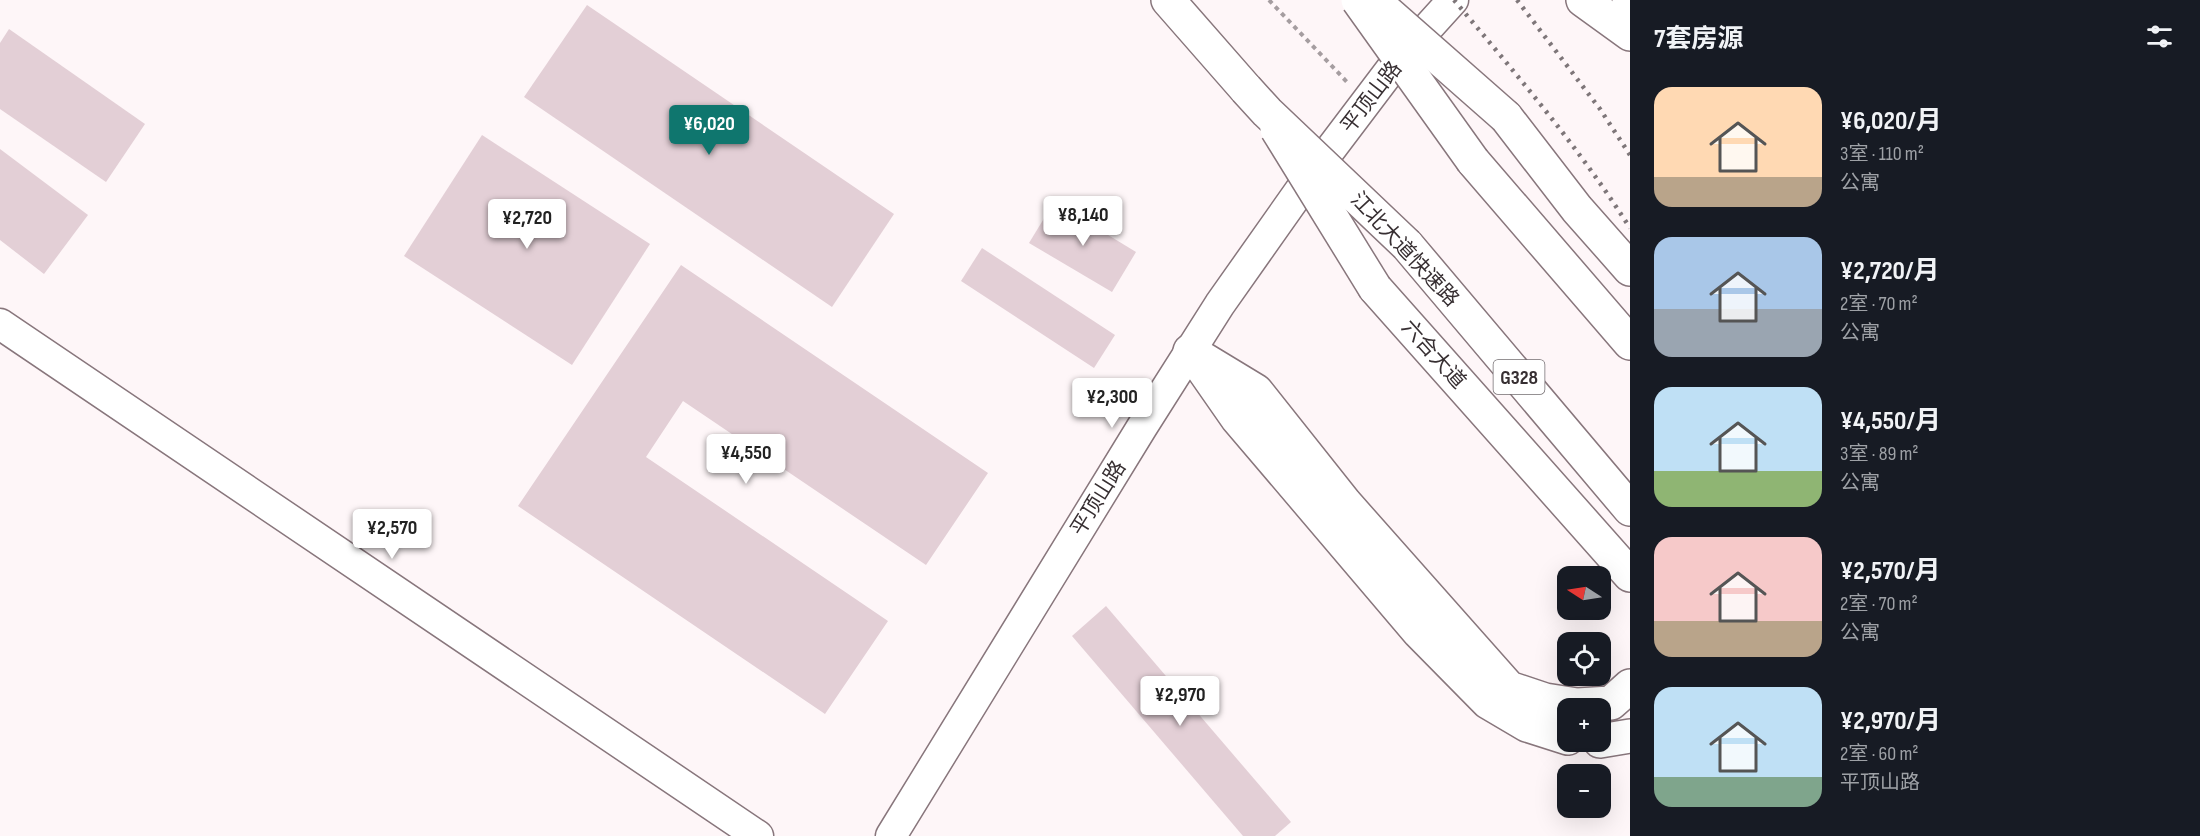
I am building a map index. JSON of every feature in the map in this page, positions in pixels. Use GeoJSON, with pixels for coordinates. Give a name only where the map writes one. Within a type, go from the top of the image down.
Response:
{"type":"FeatureCollection","features":[{"type":"Feature","properties":{"kind":"main road","name":"江北大道快速路"},"geometry":{"type":"LineString","coordinates":[[1168,0],[1256,100],[1407,245],[1630,509]]}},
{"type":"Feature","properties":{"kind":"main road"},"geometry":{"type":"LineString","coordinates":[[1358,0],[1473,161],[1630,343]]}},
{"type":"Feature","properties":{"kind":"main road"},"geometry":{"type":"LineString","coordinates":[[1373,0],[1506,117],[1577,209],[1630,269]]}},
{"type":"Feature","properties":{"kind":"main road"},"geometry":{"type":"LineString","coordinates":[[1583,0],[1630,34]]}},
{"type":"Feature","properties":{"kind":"main road","name":"六合大道"},"geometry":{"type":"LineString","coordinates":[[1256,100],[1376,288],[1630,575]]}},
{"type":"Feature","properties":{"kind":"main road"},"geometry":{"type":"LineString","coordinates":[[1190,351],[1256,392],[1345,503],[1509,688],[1545,700],[1577,705],[1611,703],[1630,686]]}},
{"type":"Feature","properties":{"kind":"main road"},"geometry":{"type":"LineString","coordinates":[[1190,351],[1237,418],[1419,632],[1488,702],[1527,725],[1557,735]]}},
{"type":"Feature","properties":{"kind":"main road"},"geometry":{"type":"LineString","coordinates":[[1611,739],[1630,736]]}},
{"type":"Feature","properties":{"kind":"street","name":"平顶山路"},"geometry":{"type":"LineString","coordinates":[[891,836],[1233,285],[1311,175],[1395,64],[1453,0]]}},
{"type":"Feature","properties":{"kind":"street"},"geometry":{"type":"LineString","coordinates":[[0,324],[758,836]]}},
{"type":"Feature","properties":{"kind":"path"},"geometry":{"type":"LineString","coordinates":[[1269,0],[1367,102]]}},
{"type":"Feature","properties":{"kind":"building"},"geometry":{"type":"Polygon","coordinates":[[[587,5],[894,214],[832,307],[524,97],[587,5]]]}},
{"type":"Feature","properties":{"kind":"building"},"geometry":{"type":"Polygon","coordinates":[[[9,29],[145,124],[106,182],[0,109],[0,43],[9,29]]]}},
{"type":"Feature","properties":{"kind":"building"},"geometry":{"type":"Polygon","coordinates":[[[482,135],[650,244],[572,365],[404,256],[482,135]]]}},
{"type":"Feature","properties":{"kind":"building"},"geometry":{"type":"Polygon","coordinates":[[[0,149],[88,215],[44,274],[0,240],[0,149]]]}},
{"type":"Feature","properties":{"kind":"building"},"geometry":{"type":"Polygon","coordinates":[[[1054,202],[1136,252],[1112,292],[1029,243],[1054,202]]]}},
{"type":"Feature","properties":{"kind":"building"},"geometry":{"type":"Polygon","coordinates":[[[982,248],[1115,335],[1094,368],[961,281],[982,248]]]}},
{"type":"Feature","properties":{"kind":"building"},"geometry":{"type":"Polygon","coordinates":[[[681,265],[988,473],[926,565],[683,401],[646,457],[888,621],[825,714],[518,506],[681,265]]]}},
{"type":"Feature","properties":{"kind":"building"},"geometry":{"type":"Polygon","coordinates":[[[1106,606],[1291,822],[1275,836],[1243,836],[1072,636],[1106,606]]]}},
{"type":"Feature","properties":{"kind":"railway"},"geometry":{"type":"LineString","coordinates":[[1454,0],[1568,139],[1630,228]]}},
{"type":"Feature","properties":{"kind":"railway"},"geometry":{"type":"LineString","coordinates":[[1517,0],[1600,109],[1630,155]]}}]}
